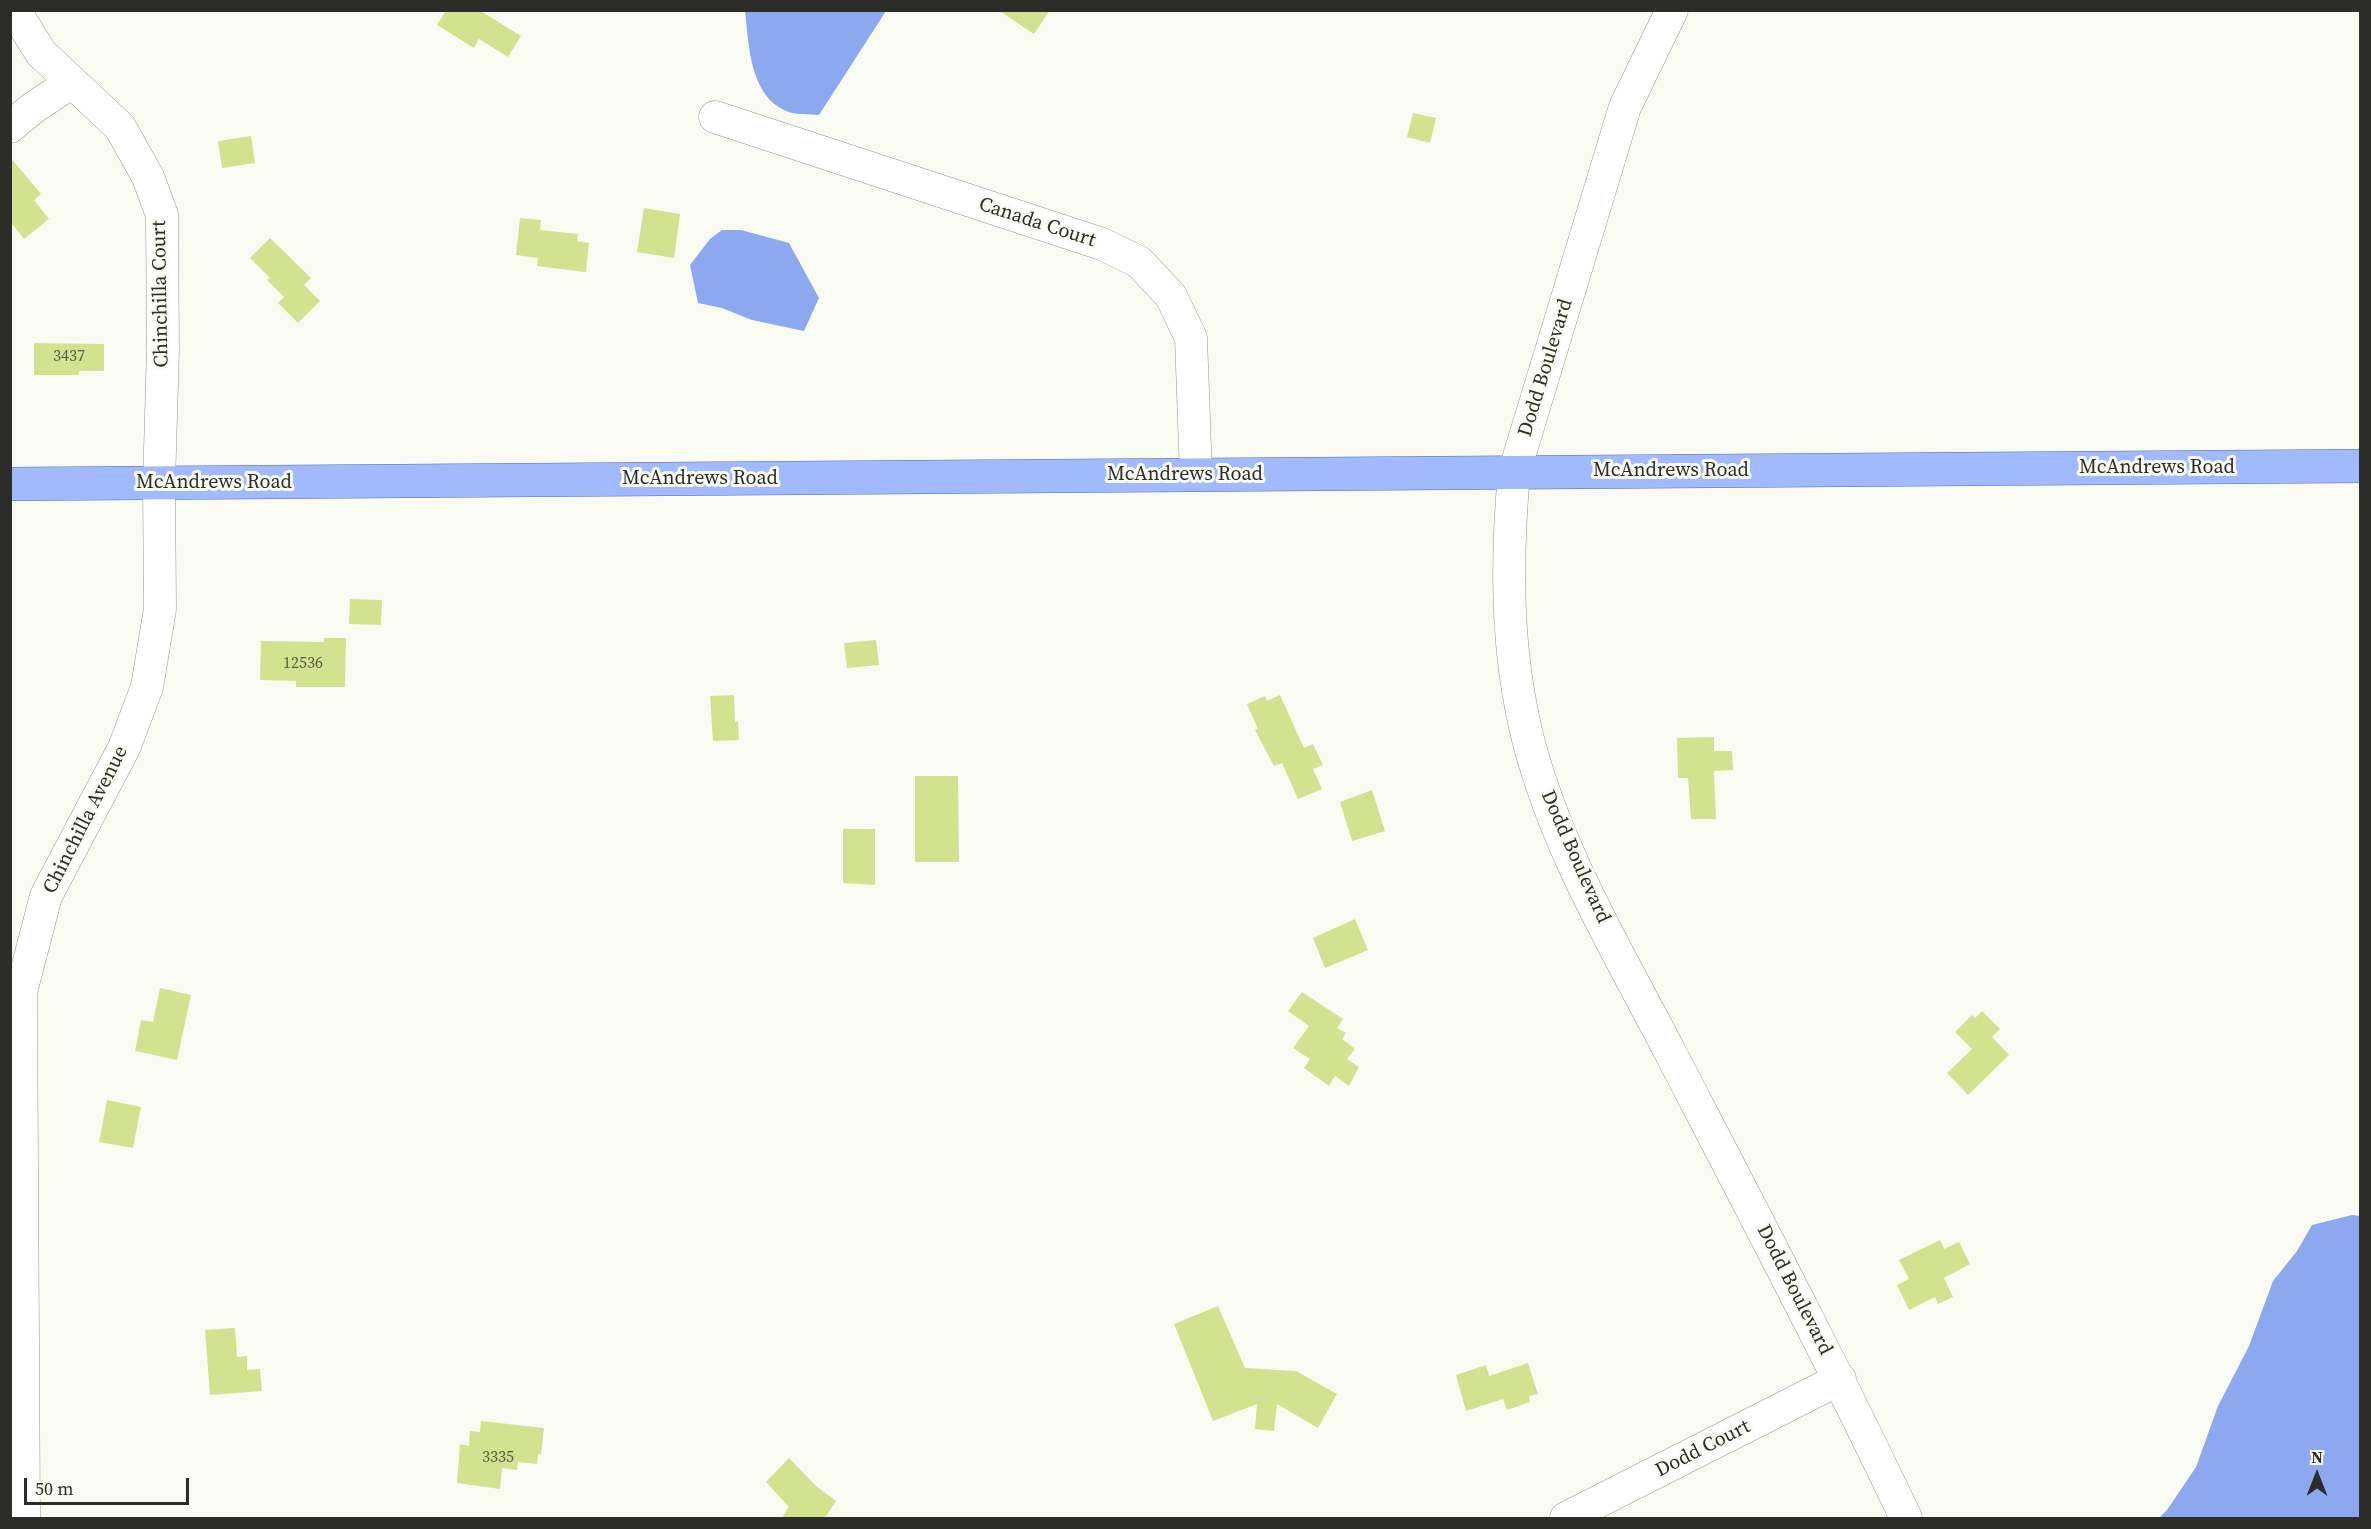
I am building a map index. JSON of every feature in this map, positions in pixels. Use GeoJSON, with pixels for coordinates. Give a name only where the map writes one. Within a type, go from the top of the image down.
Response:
{"type":"FeatureCollection","features":[{"type":"Feature","properties":{"kind":"main road","name":"McAndrews Road"},"geometry":{"type":"LineString","coordinates":[[10,484],[2361,466]]}},
{"type":"Feature","properties":{"kind":"street","name":"Chinchilla Court"},"geometry":{"type":"LineString","coordinates":[[18,10],[20,19],[41,53],[120,127],[148,177],[162,215],[163,349],[159,483]]}},
{"type":"Feature","properties":{"kind":"street","name":"Dodd Boulevard"},"geometry":{"type":"LineString","coordinates":[[1672,10],[1625,107],[1514,473],[1509,531],[1508,598],[1513,660],[1528,739],[1552,814],[1594,906],[1840,1379],[1906,1518]]}},
{"type":"Feature","properties":{"kind":"street"},"geometry":{"type":"LineString","coordinates":[[10,127],[72,81]]}},
{"type":"Feature","properties":{"kind":"street","name":"Canada Court"},"geometry":{"type":"LineString","coordinates":[[715,117],[1102,244],[1139,262],[1171,296],[1191,338],[1196,475]]}},
{"type":"Feature","properties":{"kind":"street","name":"Chinchilla Avenue"},"geometry":{"type":"LineString","coordinates":[[24,1518],[21,992],[46,896],[124,748],[147,687],[160,609],[159,483]]}},
{"type":"Feature","properties":{"kind":"street","name":"Dodd Court"},"geometry":{"type":"LineString","coordinates":[[1566,1518],[1840,1379]]}},
{"type":"Feature","properties":{"kind":"water"},"geometry":{"type":"Polygon","coordinates":[[[745,10],[886,11],[819,115],[786,111],[765,93],[753,67],[745,10]]]}},
{"type":"Feature","properties":{"kind":"water"},"geometry":{"type":"Polygon","coordinates":[[[722,230],[741,230],[789,243],[819,298],[804,331],[752,320],[722,308],[698,303],[690,265],[710,239],[722,230]]]}},
{"type":"Feature","properties":{"kind":"water"},"geometry":{"type":"Polygon","coordinates":[[[2352,1215],[2360,1216],[2360,1518],[2159,1518],[2196,1467],[2218,1406],[2249,1346],[2273,1281],[2297,1251],[2312,1225],[2352,1215]]]}},
{"type":"Feature","properties":{"kind":"building"},"geometry":{"type":"Polygon","coordinates":[[[446,10],[479,10],[521,36],[508,57],[479,39],[474,48],[437,25],[446,10]]]}},
{"type":"Feature","properties":{"kind":"building"},"geometry":{"type":"Polygon","coordinates":[[[998,10],[1050,10],[1034,34],[998,10]]]}},
{"type":"Feature","properties":{"kind":"building"},"geometry":{"type":"Polygon","coordinates":[[[1413,113],[1436,118],[1430,143],[1407,137],[1413,113]]]}},
{"type":"Feature","properties":{"kind":"building"},"geometry":{"type":"Polygon","coordinates":[[[251,136],[255,163],[222,168],[218,141],[251,136]]]}},
{"type":"Feature","properties":{"kind":"building"},"geometry":{"type":"Polygon","coordinates":[[[10,157],[41,194],[34,200],[49,219],[24,239],[10,221],[10,157]]]}},
{"type":"Feature","properties":{"kind":"building"},"geometry":{"type":"Polygon","coordinates":[[[644,208],[680,214],[674,258],[637,252],[644,208]]]}},
{"type":"Feature","properties":{"kind":"building"},"geometry":{"type":"Polygon","coordinates":[[[520,218],[541,220],[540,230],[578,234],[577,241],[589,243],[586,272],[537,266],[538,258],[516,255],[520,218]]]}},
{"type":"Feature","properties":{"kind":"building"},"geometry":{"type":"Polygon","coordinates":[[[270,238],[311,278],[304,285],[320,301],[298,323],[278,303],[284,297],[267,280],[270,278],[250,258],[270,238]]]}},
{"type":"Feature","properties":{"kind":"building"},"geometry":{"type":"Polygon","coordinates":[[[34,343],[104,344],[104,371],[79,371],[79,375],[34,375],[34,343]]]}},
{"type":"Feature","properties":{"kind":"building"},"geometry":{"type":"Polygon","coordinates":[[[350,599],[382,600],[381,625],[349,624],[350,599]]]}},
{"type":"Feature","properties":{"kind":"building"},"geometry":{"type":"Polygon","coordinates":[[[324,638],[346,638],[345,687],[296,687],[296,681],[260,680],[261,641],[324,642],[324,638]]]}},
{"type":"Feature","properties":{"kind":"building"},"geometry":{"type":"Polygon","coordinates":[[[876,640],[879,665],[847,668],[844,643],[876,640]]]}},
{"type":"Feature","properties":{"kind":"building"},"geometry":{"type":"Polygon","coordinates":[[[734,695],[735,722],[738,721],[739,740],[713,741],[710,696],[734,695]]]}},
{"type":"Feature","properties":{"kind":"building"},"geometry":{"type":"Polygon","coordinates":[[[1280,695],[1304,748],[1313,744],[1323,765],[1313,769],[1322,789],[1298,799],[1282,763],[1274,766],[1255,730],[1258,729],[1247,704],[1265,696],[1267,701],[1280,695]]]}},
{"type":"Feature","properties":{"kind":"building"},"geometry":{"type":"Polygon","coordinates":[[[1714,737],[1714,751],[1732,751],[1733,770],[1714,771],[1716,819],[1691,819],[1688,778],[1678,778],[1677,738],[1714,737]]]}},
{"type":"Feature","properties":{"kind":"building"},"geometry":{"type":"Polygon","coordinates":[[[915,776],[958,776],[959,862],[915,862],[915,776]]]}},
{"type":"Feature","properties":{"kind":"building"},"geometry":{"type":"Polygon","coordinates":[[[1372,790],[1385,831],[1352,841],[1340,802],[1372,790]]]}},
{"type":"Feature","properties":{"kind":"building"},"geometry":{"type":"Polygon","coordinates":[[[843,829],[875,829],[875,885],[843,883],[843,829]]]}},
{"type":"Feature","properties":{"kind":"building"},"geometry":{"type":"Polygon","coordinates":[[[1355,919],[1368,950],[1325,968],[1313,938],[1355,919]]]}},
{"type":"Feature","properties":{"kind":"building"},"geometry":{"type":"Polygon","coordinates":[[[160,988],[191,995],[177,1060],[135,1051],[141,1020],[153,1022],[160,988]]]}},
{"type":"Feature","properties":{"kind":"building"},"geometry":{"type":"Polygon","coordinates":[[[1302,992],[1343,1019],[1337,1028],[1346,1033],[1342,1039],[1355,1049],[1347,1059],[1359,1067],[1349,1086],[1335,1076],[1329,1086],[1304,1068],[1310,1059],[1293,1048],[1309,1026],[1288,1011],[1302,992]]]}},
{"type":"Feature","properties":{"kind":"building"},"geometry":{"type":"Polygon","coordinates":[[[1982,1011],[2000,1029],[1992,1037],[2009,1055],[1968,1095],[1947,1073],[1972,1049],[1955,1032],[1972,1015],[1975,1018],[1982,1011]]]}},
{"type":"Feature","properties":{"kind":"building"},"geometry":{"type":"Polygon","coordinates":[[[107,1100],[141,1107],[133,1148],[99,1142],[107,1100]]]}},
{"type":"Feature","properties":{"kind":"building"},"geometry":{"type":"Polygon","coordinates":[[[1940,1240],[1944,1249],[1959,1242],[1970,1264],[1944,1278],[1953,1297],[1938,1304],[1935,1297],[1909,1310],[1897,1285],[1909,1279],[1899,1260],[1940,1240]]]}},
{"type":"Feature","properties":{"kind":"building"},"geometry":{"type":"Polygon","coordinates":[[[1218,1306],[1245,1368],[1296,1371],[1337,1394],[1318,1428],[1277,1404],[1274,1431],[1255,1429],[1257,1404],[1213,1421],[1174,1324],[1218,1306]]]}},
{"type":"Feature","properties":{"kind":"building"},"geometry":{"type":"Polygon","coordinates":[[[235,1328],[237,1357],[247,1356],[247,1370],[260,1369],[262,1391],[210,1395],[205,1330],[235,1328]]]}},
{"type":"Feature","properties":{"kind":"building"},"geometry":{"type":"Polygon","coordinates":[[[1528,1363],[1538,1394],[1529,1396],[1530,1402],[1507,1410],[1503,1399],[1466,1411],[1456,1375],[1486,1365],[1489,1376],[1528,1363]]]}},
{"type":"Feature","properties":{"kind":"building"},"geometry":{"type":"Polygon","coordinates":[[[481,1421],[544,1428],[541,1454],[538,1454],[537,1464],[518,1462],[517,1470],[502,1468],[500,1489],[457,1483],[460,1444],[469,1446],[470,1431],[480,1432],[481,1421]]]}},
{"type":"Feature","properties":{"kind":"building"},"geometry":{"type":"Polygon","coordinates":[[[789,1458],[816,1486],[836,1501],[825,1518],[782,1518],[789,1507],[766,1482],[789,1458]]]}}]}
